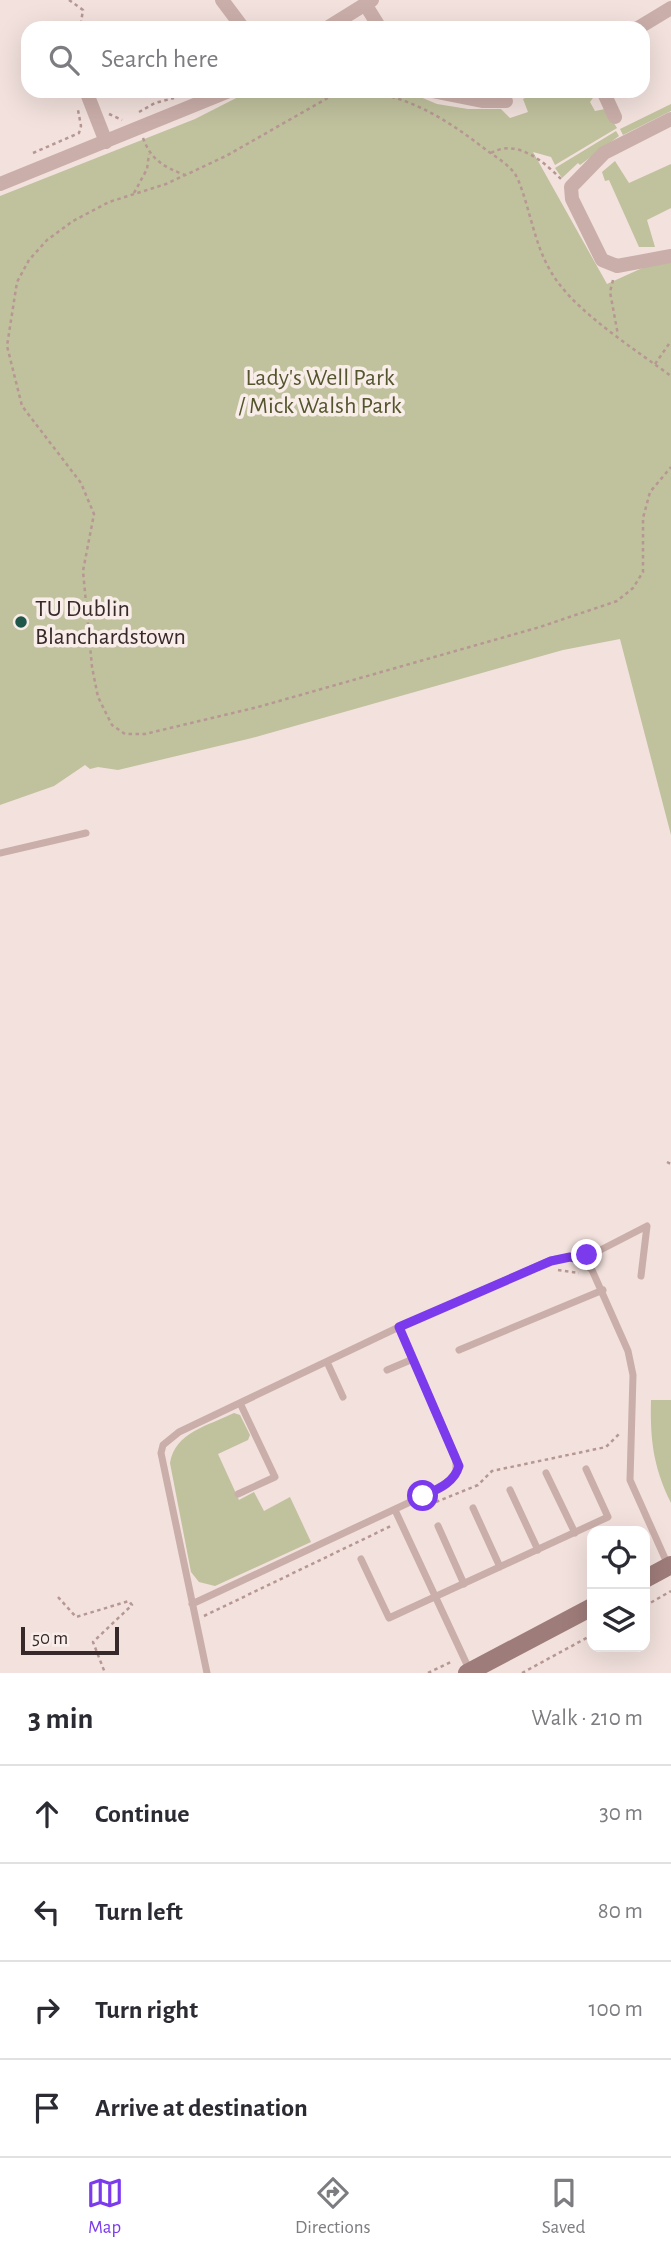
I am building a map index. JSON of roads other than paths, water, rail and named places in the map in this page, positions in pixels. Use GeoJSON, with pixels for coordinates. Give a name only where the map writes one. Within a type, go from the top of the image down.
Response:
{"type":"FeatureCollection","features":[{"type":"Feature","properties":{"kind":"main road"},"geometry":{"type":"LineString","coordinates":[[650,1576],[670,1565]]}},
{"type":"Feature","properties":{"kind":"main road"},"geometry":{"type":"LineString","coordinates":[[468,1672],[587,1610]]}},
{"type":"Feature","properties":{"kind":"street"},"geometry":{"type":"LineString","coordinates":[[222,0],[238,21]]}},
{"type":"Feature","properties":{"kind":"street"},"geometry":{"type":"LineString","coordinates":[[338,21],[368,2],[377,21]]}},
{"type":"Feature","properties":{"kind":"street"},"geometry":{"type":"LineString","coordinates":[[650,21],[671,8]]}},
{"type":"Feature","properties":{"kind":"street"},"geometry":{"type":"LineString","coordinates":[[89,98],[106,142]]}},
{"type":"Feature","properties":{"kind":"street"},"geometry":{"type":"LineString","coordinates":[[0,184],[212,98]]}},
{"type":"Feature","properties":{"kind":"street"},"geometry":{"type":"LineString","coordinates":[[464,98],[506,101]]}},
{"type":"Feature","properties":{"kind":"street"},"geometry":{"type":"LineString","coordinates":[[601,99],[615,117]]}},
{"type":"Feature","properties":{"kind":"street"},"geometry":{"type":"LineString","coordinates":[[671,119],[604,153],[571,187],[572,199],[602,260],[617,266],[671,256]]}},
{"type":"Feature","properties":{"kind":"lane"},"geometry":{"type":"LineString","coordinates":[[0,853],[86,833]]}},
{"type":"Feature","properties":{"kind":"lane"},"geometry":{"type":"LineString","coordinates":[[581,1260],[647,1226],[641,1276]]}},
{"type":"Feature","properties":{"kind":"lane"},"geometry":{"type":"LineString","coordinates":[[206,1673],[160,1453],[163,1445],[179,1432],[399,1327],[551,1261],[570,1257],[581,1260],[592,1270],[603,1290],[632,1364],[630,1480],[670,1565]]}},
{"type":"Feature","properties":{"kind":"lane"},"geometry":{"type":"LineString","coordinates":[[459,1350],[603,1290]]}},
{"type":"Feature","properties":{"kind":"lane"},"geometry":{"type":"LineString","coordinates":[[192,1604],[394,1510],[449,1482],[456,1475],[459,1466],[399,1327]]}},
{"type":"Feature","properties":{"kind":"lane"},"geometry":{"type":"LineString","coordinates":[[387,1370],[413,1359]]}},
{"type":"Feature","properties":{"kind":"lane"},"geometry":{"type":"LineString","coordinates":[[327,1362],[343,1397]]}},
{"type":"Feature","properties":{"kind":"lane"},"geometry":{"type":"LineString","coordinates":[[238,1494],[275,1477],[240,1403]]}},
{"type":"Feature","properties":{"kind":"lane"},"geometry":{"type":"LineString","coordinates":[[361,1559],[389,1618],[608,1517],[586,1469]]}},
{"type":"Feature","properties":{"kind":"lane"},"geometry":{"type":"LineString","coordinates":[[546,1473],[575,1533]]}},
{"type":"Feature","properties":{"kind":"lane"},"geometry":{"type":"LineString","coordinates":[[510,1490],[538,1550]]}},
{"type":"Feature","properties":{"kind":"lane"},"geometry":{"type":"LineString","coordinates":[[472,1508],[500,1567]]}},
{"type":"Feature","properties":{"kind":"lane"},"geometry":{"type":"LineString","coordinates":[[394,1510],[468,1672]]}},
{"type":"Feature","properties":{"kind":"lane"},"geometry":{"type":"LineString","coordinates":[[438,1526],[464,1584]]}},
{"type":"Feature","properties":{"kind":"place","name":"TU Dublin Blanchardstown"},"geometry":{"type":"Point","coordinates":[21,622]}},
{"type":"Feature","properties":{"kind":"park label","name":"Lady's Well Park / Mick Walsh Park"},"geometry":{"type":"Point","coordinates":[320,391]}}]}
